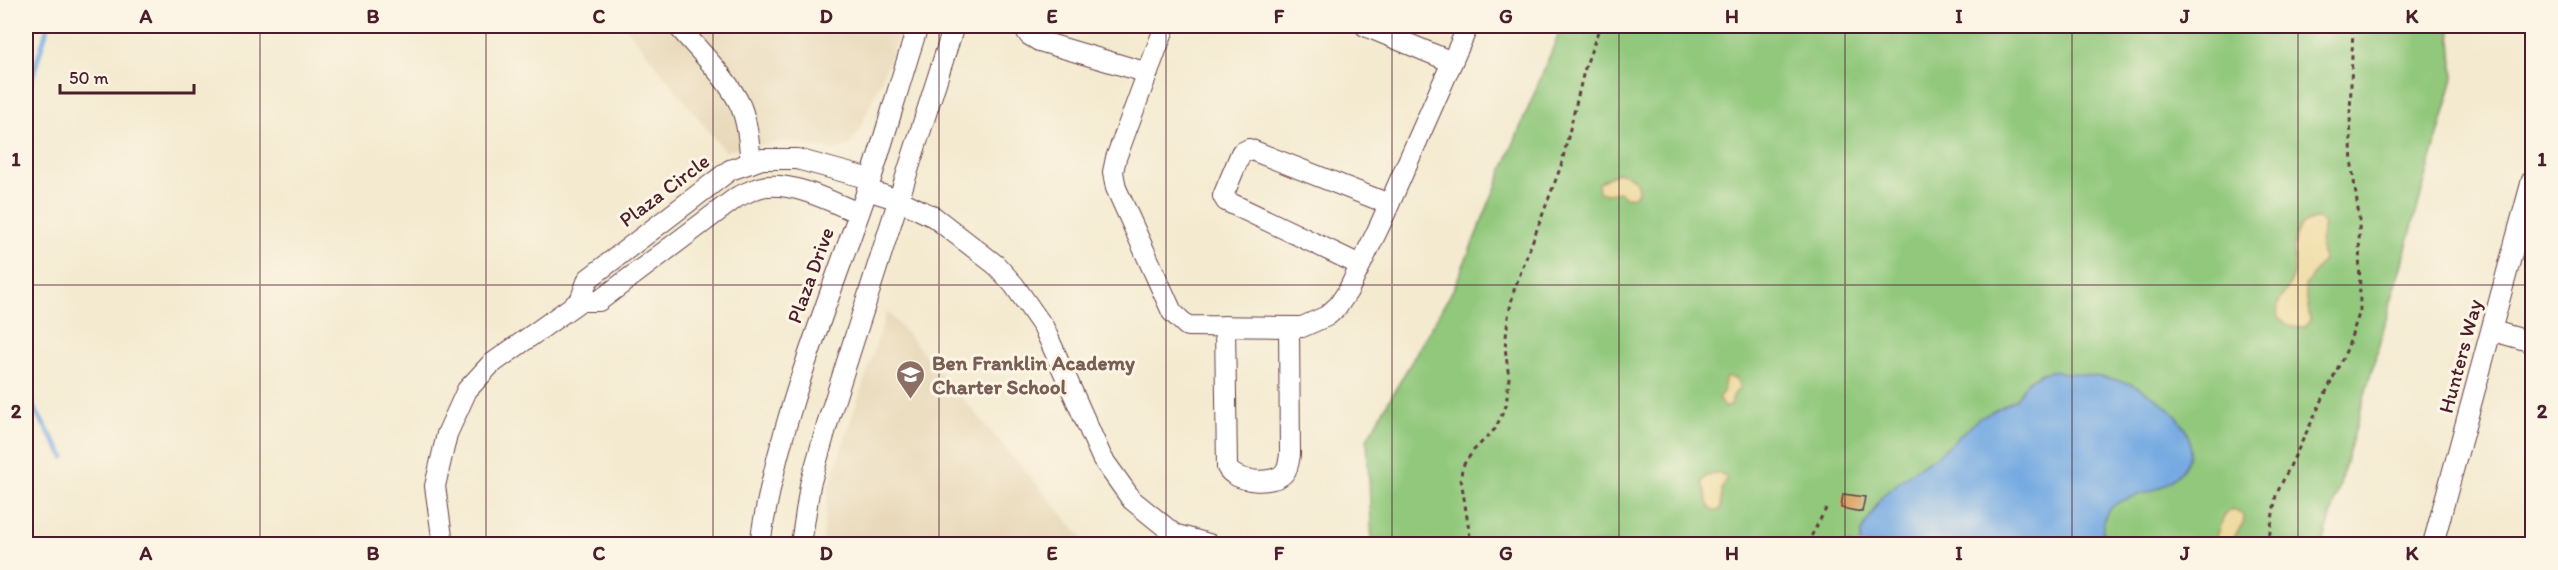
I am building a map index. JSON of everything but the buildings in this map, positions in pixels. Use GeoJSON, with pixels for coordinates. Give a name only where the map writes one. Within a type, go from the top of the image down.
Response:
{"type":"FeatureCollection","features":[{"type":"Feature","properties":{"kind":"street"},"geometry":{"type":"LineString","coordinates":[[678,26],[730,90],[740,106],[746,123],[752,163]]}},
{"type":"Feature","properties":{"kind":"street","name":"Plaza Drive"},"geometry":{"type":"LineString","coordinates":[[760,544],[771,477],[787,417],[813,336],[869,184],[918,26]]}},
{"type":"Feature","properties":{"kind":"street"},"geometry":{"type":"LineString","coordinates":[[801,544],[816,462],[954,26]]}},
{"type":"Feature","properties":{"kind":"street"},"geometry":{"type":"LineString","coordinates":[[1023,26],[1029,35],[1039,41],[1148,73]]}},
{"type":"Feature","properties":{"kind":"street"},"geometry":{"type":"LineString","coordinates":[[1165,26],[1116,158],[1113,172],[1116,188],[1172,312],[1187,326],[1289,327],[1302,327],[1327,316],[1343,299],[1389,204],[1468,26]]}},
{"type":"Feature","properties":{"kind":"street"},"geometry":{"type":"LineString","coordinates":[[1365,26],[1452,62]]}},
{"type":"Feature","properties":{"kind":"street"},"geometry":{"type":"LineString","coordinates":[[1360,265],[1226,201],[1223,196],[1241,153],[1249,149],[1389,204]]}},
{"type":"Feature","properties":{"kind":"street","name":"Plaza Circle"},"geometry":{"type":"LineString","coordinates":[[443,544],[435,486],[447,434],[468,390],[490,365],[580,301],[588,279],[730,170],[762,159],[797,159],[869,184],[934,217],[996,265],[1014,285],[1044,328],[1102,458],[1132,500],[1174,534],[1209,544]]}},
{"type":"Feature","properties":{"kind":"street","name":"Hunters Way"},"geometry":{"type":"LineString","coordinates":[[2433,544],[2493,331],[2532,180]]}},
{"type":"Feature","properties":{"kind":"street","name":"Plaza Circle"},"geometry":{"type":"LineString","coordinates":[[580,301],[599,301],[737,197],[767,185],[799,190],[859,213]]}},
{"type":"Feature","properties":{"kind":"street"},"geometry":{"type":"LineString","coordinates":[[1225,326],[1227,467],[1230,473],[1240,479],[1274,480],[1285,472],[1290,454],[1289,327]]}},
{"type":"Feature","properties":{"kind":"street"},"geometry":{"type":"LineString","coordinates":[[2493,331],[2532,342]]}},
{"type":"Feature","properties":{"kind":"path"},"geometry":{"type":"LineString","coordinates":[[1475,544],[1470,537],[1461,479],[1462,467],[1474,450],[1495,429],[1506,406],[1509,378],[1505,347],[1508,316],[1514,290],[1561,166],[1584,71],[1600,26]]}},
{"type":"Feature","properties":{"kind":"path"},"geometry":{"type":"LineString","coordinates":[[2268,544],[2276,495],[2347,349],[2360,310],[2359,216],[2352,167],[2350,116],[2353,26]]}},
{"type":"Feature","properties":{"kind":"path"},"geometry":{"type":"LineString","coordinates":[[1807,544],[1828,505]]}},
{"type":"Feature","properties":{"kind":"shaded area"},"geometry":{"type":"Polygon","coordinates":[[[625,26],[904,26],[857,135],[849,145],[835,150],[787,141],[724,151],[625,26]]]}},
{"type":"Feature","properties":{"kind":"shaded area","name":"Ben Franklin Academy Charter School"},"geometry":{"type":"Polygon","coordinates":[[[887,311],[1088,544],[822,544],[829,488],[887,311]]]}},
{"type":"Feature","properties":{"kind":"green space"},"geometry":{"type":"Polygon","coordinates":[[[1562,26],[2450,26],[2454,78],[2323,544],[1372,544],[1367,439],[1455,286],[1562,26]]]}},
{"type":"Feature","properties":{"kind":"sand"},"geometry":{"type":"Polygon","coordinates":[[[1617,173],[1625,174],[1635,180],[1638,192],[1635,196],[1626,197],[1619,192],[1607,194],[1599,192],[1598,183],[1617,173]]]}},
{"type":"Feature","properties":{"kind":"sand"},"geometry":{"type":"Polygon","coordinates":[[[2315,219],[2320,220],[2324,225],[2320,242],[2323,260],[2305,286],[2310,321],[2304,327],[2291,327],[2278,317],[2278,306],[2293,277],[2296,235],[2299,228],[2315,219]]]}},
{"type":"Feature","properties":{"kind":"sand"},"geometry":{"type":"Polygon","coordinates":[[[1727,377],[1737,379],[1740,387],[1733,396],[1731,405],[1725,408],[1718,398],[1723,392],[1727,377]]]}},
{"type":"Feature","properties":{"kind":"sand"},"geometry":{"type":"Polygon","coordinates":[[[1718,472],[1727,478],[1722,489],[1721,509],[1713,511],[1709,506],[1702,482],[1705,477],[1718,472]]]}},
{"type":"Feature","properties":{"kind":"sand"},"geometry":{"type":"Polygon","coordinates":[[[2232,509],[2243,516],[2242,525],[2228,544],[2212,544],[2222,521],[2232,509]]]}},
{"type":"Feature","properties":{"kind":"water"},"geometry":{"type":"Polygon","coordinates":[[[2052,371],[2109,378],[2140,389],[2170,409],[2181,422],[2189,437],[2190,451],[2185,466],[2171,481],[2164,486],[2114,505],[2109,510],[2104,518],[2103,527],[2107,544],[1860,544],[1861,532],[1882,496],[1914,470],[1939,454],[1978,419],[2016,399],[2027,382],[2042,373],[2052,371]]]}},
{"type":"Feature","properties":{"kind":"waterway"},"geometry":{"type":"LineString","coordinates":[[26,97],[48,26]]}},
{"type":"Feature","properties":{"kind":"waterway"},"geometry":{"type":"LineString","coordinates":[[26,382],[33,407],[64,457]]}},
{"type":"Feature","properties":{"kind":"place","name":"Ben Franklin Academy Charter School"},"geometry":{"type":"Point","coordinates":[911,400]}}]}
